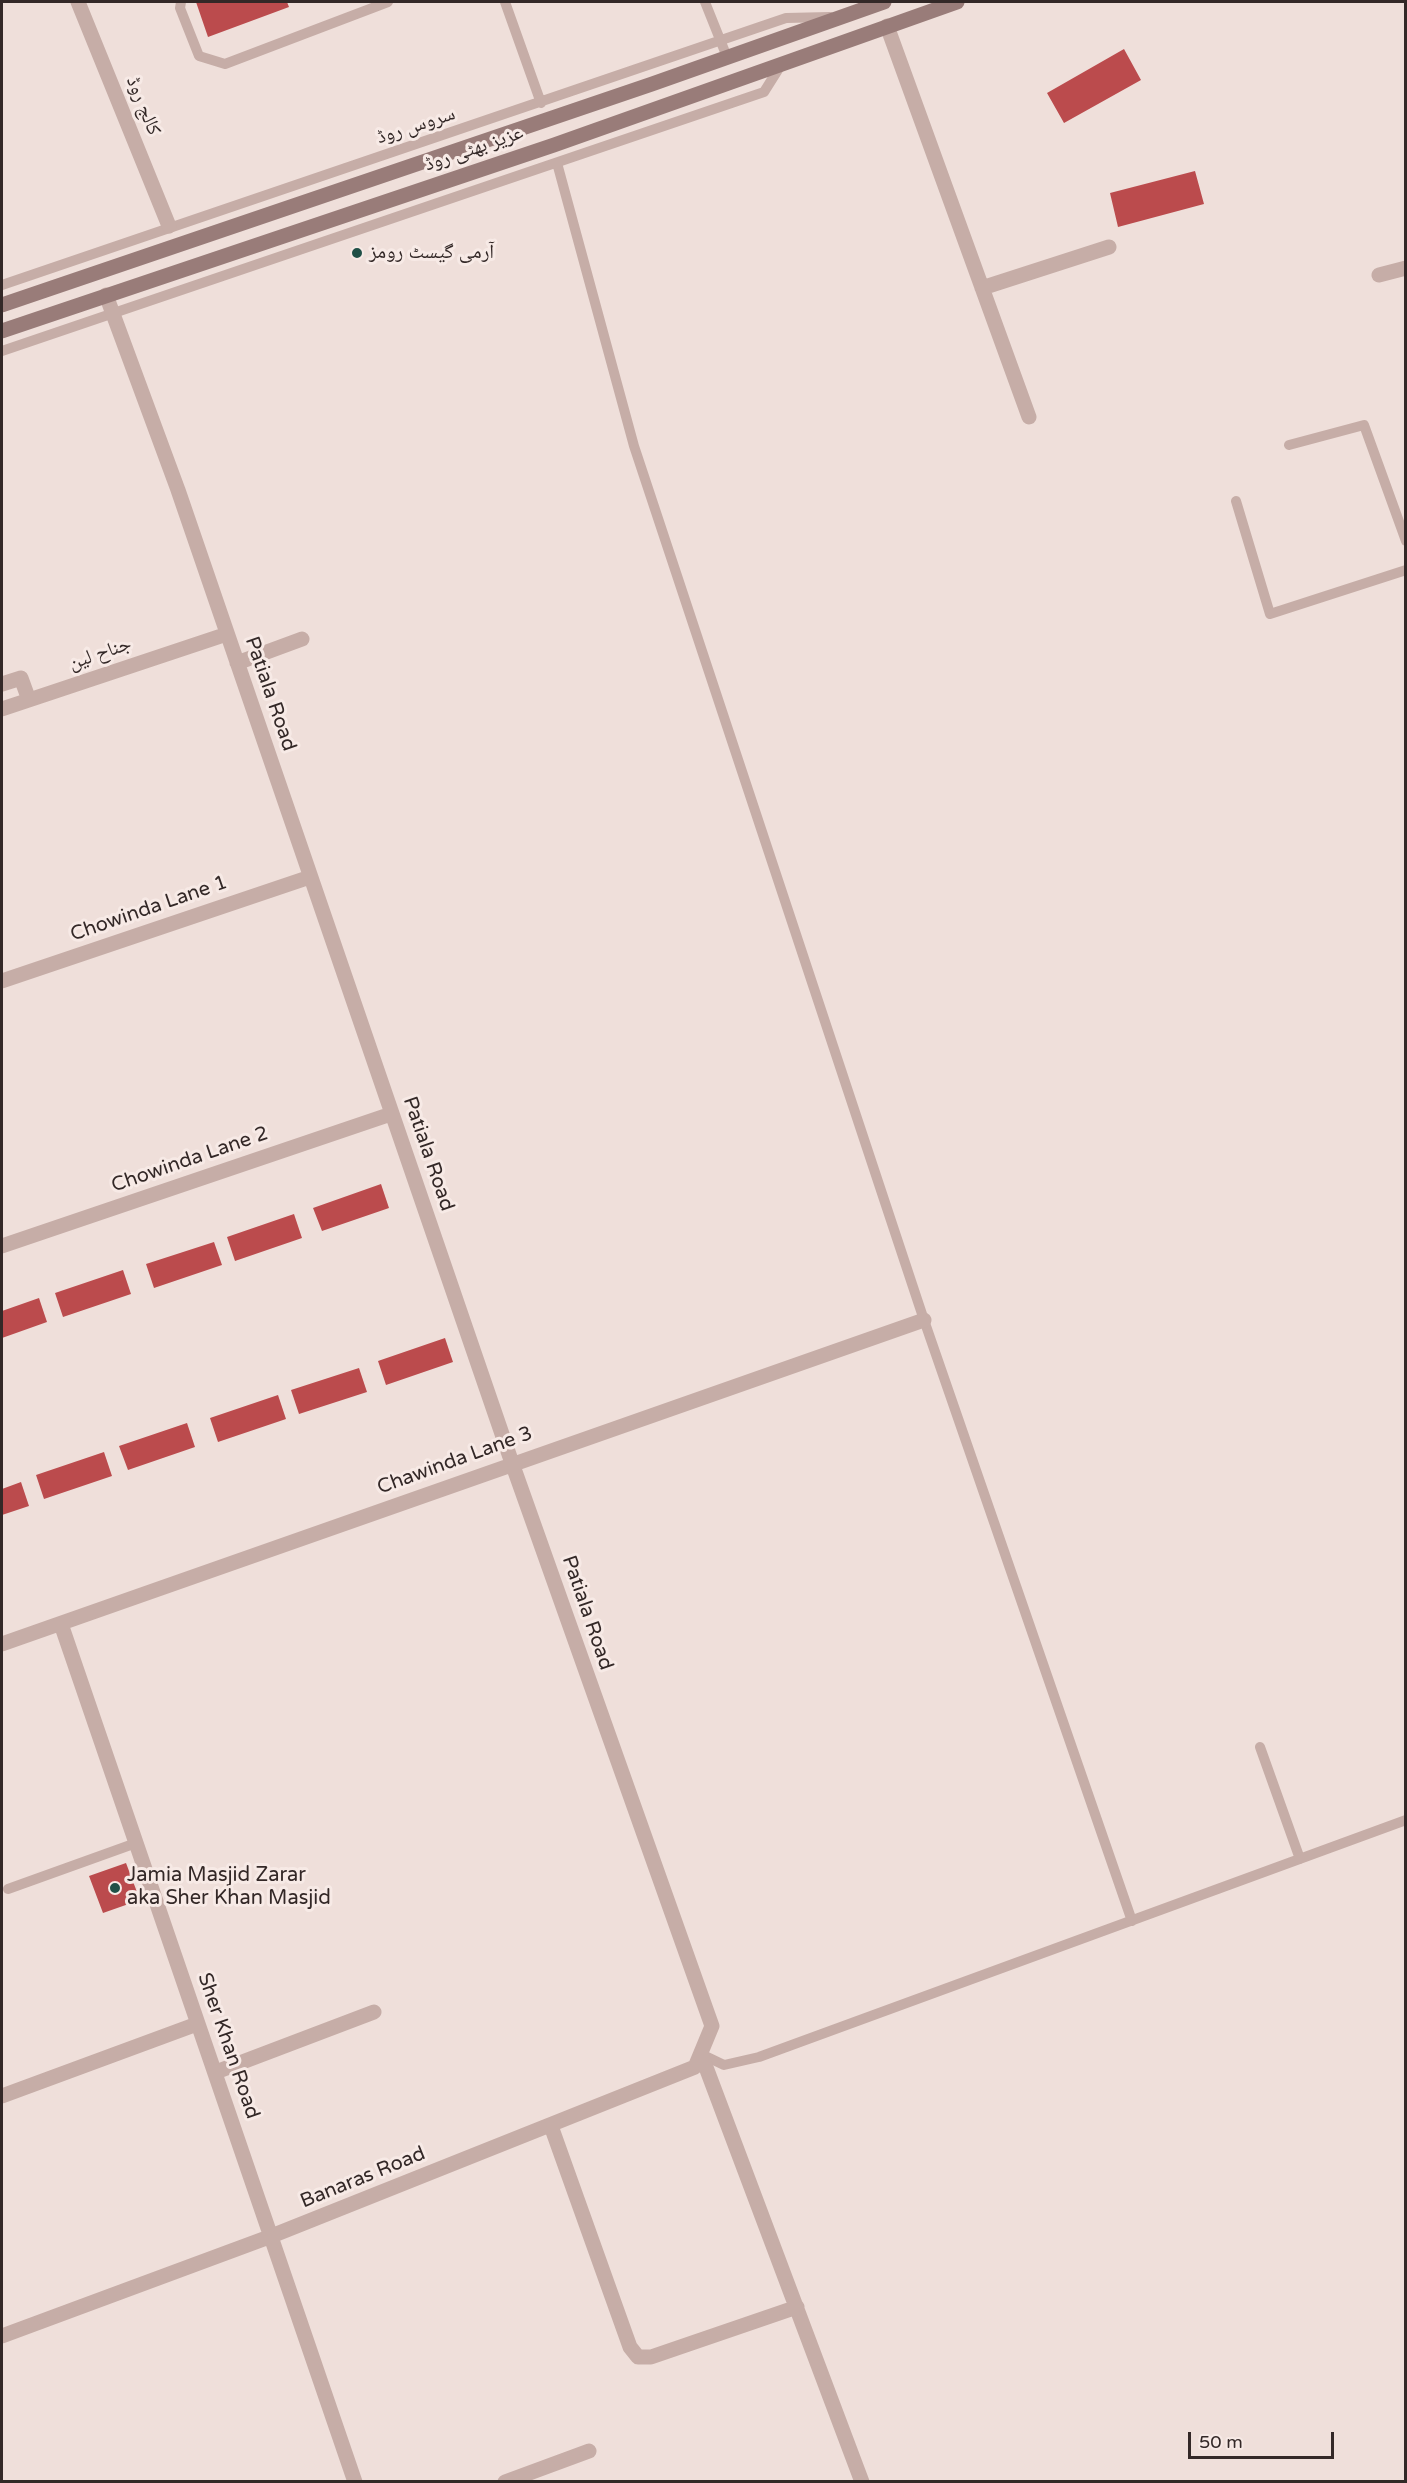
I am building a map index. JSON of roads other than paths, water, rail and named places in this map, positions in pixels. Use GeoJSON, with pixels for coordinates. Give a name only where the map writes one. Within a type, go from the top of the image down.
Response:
{"type":"FeatureCollection","features":[{"type":"Feature","properties":{"kind":"main road","name":"عزیز بھٹی روڈ"},"geometry":{"type":"LineString","coordinates":[[2,304],[884,2]]}},
{"type":"Feature","properties":{"kind":"main road","name":"عزیز بھٹی روڈ"},"geometry":{"type":"LineString","coordinates":[[2,331],[781,65],[957,2]]}},
{"type":"Feature","properties":{"kind":"street","name":"کالج روڈ"},"geometry":{"type":"LineString","coordinates":[[78,2],[170,226]]}},
{"type":"Feature","properties":{"kind":"street"},"geometry":{"type":"LineString","coordinates":[[887,26],[1029,417]]}},
{"type":"Feature","properties":{"kind":"street"},"geometry":{"type":"LineString","coordinates":[[982,288],[1109,246]]}},
{"type":"Feature","properties":{"kind":"street"},"geometry":{"type":"LineString","coordinates":[[1379,275],[1406,268]]}},
{"type":"Feature","properties":{"kind":"street","name":"Patiala Road"},"geometry":{"type":"LineString","coordinates":[[105,295],[178,490],[512,1463],[712,2026]]}},
{"type":"Feature","properties":{"kind":"street","name":"جناح لین"},"geometry":{"type":"LineString","coordinates":[[2,709],[227,634]]}},
{"type":"Feature","properties":{"kind":"street"},"geometry":{"type":"LineString","coordinates":[[237,663],[302,639]]}},
{"type":"Feature","properties":{"kind":"street"},"geometry":{"type":"LineString","coordinates":[[2,684],[21,678],[29,700]]}},
{"type":"Feature","properties":{"kind":"street","name":"Chowinda Lane 1"},"geometry":{"type":"LineString","coordinates":[[2,981],[310,877]]}},
{"type":"Feature","properties":{"kind":"street","name":"Chowinda Lane 2"},"geometry":{"type":"LineString","coordinates":[[2,1246],[392,1114]]}},
{"type":"Feature","properties":{"kind":"street","name":"Chawinda Lane 3"},"geometry":{"type":"LineString","coordinates":[[2,1644],[924,1320]]}},
{"type":"Feature","properties":{"kind":"street","name":"Sher Khan Road"},"geometry":{"type":"LineString","coordinates":[[61,1624],[197,2024],[216,2072],[269,2237],[355,2481]]}},
{"type":"Feature","properties":{"kind":"street"},"geometry":{"type":"LineString","coordinates":[[216,2072],[374,2012]]}},
{"type":"Feature","properties":{"kind":"street"},"geometry":{"type":"LineString","coordinates":[[2,2096],[197,2024]]}},
{"type":"Feature","properties":{"kind":"street","name":"Banaras Road"},"geometry":{"type":"LineString","coordinates":[[2,2336],[269,2237],[695,2067],[712,2026]]}},
{"type":"Feature","properties":{"kind":"street"},"geometry":{"type":"LineString","coordinates":[[701,2054],[862,2481]]}},
{"type":"Feature","properties":{"kind":"street"},"geometry":{"type":"LineString","coordinates":[[551,2126],[630,2347],[638,2357],[651,2357],[797,2307]]}},
{"type":"Feature","properties":{"kind":"street"},"geometry":{"type":"LineString","coordinates":[[505,2481],[589,2451]]}},
{"type":"Feature","properties":{"kind":"lane"},"geometry":{"type":"LineString","coordinates":[[181,2],[180,8],[199,56],[225,64],[388,2]]}},
{"type":"Feature","properties":{"kind":"lane"},"geometry":{"type":"LineString","coordinates":[[505,2],[542,103]]}},
{"type":"Feature","properties":{"kind":"lane"},"geometry":{"type":"LineString","coordinates":[[705,2],[727,57]]}},
{"type":"Feature","properties":{"kind":"lane","name":"سروس روڈ"},"geometry":{"type":"LineString","coordinates":[[2,285],[170,226],[542,103],[786,18],[845,17]]}},
{"type":"Feature","properties":{"kind":"lane"},"geometry":{"type":"LineString","coordinates":[[2,351],[764,92],[781,65]]}},
{"type":"Feature","properties":{"kind":"lane"},"geometry":{"type":"LineString","coordinates":[[557,164],[634,446],[924,1320],[1132,1921]]}},
{"type":"Feature","properties":{"kind":"lane"},"geometry":{"type":"LineString","coordinates":[[1289,446],[1364,425],[1406,541]]}},
{"type":"Feature","properties":{"kind":"lane"},"geometry":{"type":"LineString","coordinates":[[1236,501],[1270,614],[1406,570]]}},
{"type":"Feature","properties":{"kind":"lane"},"geometry":{"type":"LineString","coordinates":[[1260,1747],[1300,1859]]}},
{"type":"Feature","properties":{"kind":"lane"},"geometry":{"type":"LineString","coordinates":[[701,2054],[724,2065],[759,2057],[1406,1820]]}},
{"type":"Feature","properties":{"kind":"lane"},"geometry":{"type":"LineString","coordinates":[[8,1889],[136,1843]]}},
{"type":"Feature","properties":{"kind":"place","name":"آرمی گیسٹ رومز"},"geometry":{"type":"Point","coordinates":[357,253]}},
{"type":"Feature","properties":{"kind":"place","name":"Jamia Masjid Zarar aka Sher Khan Masjid"},"geometry":{"type":"Point","coordinates":[115,1888]}}]}
